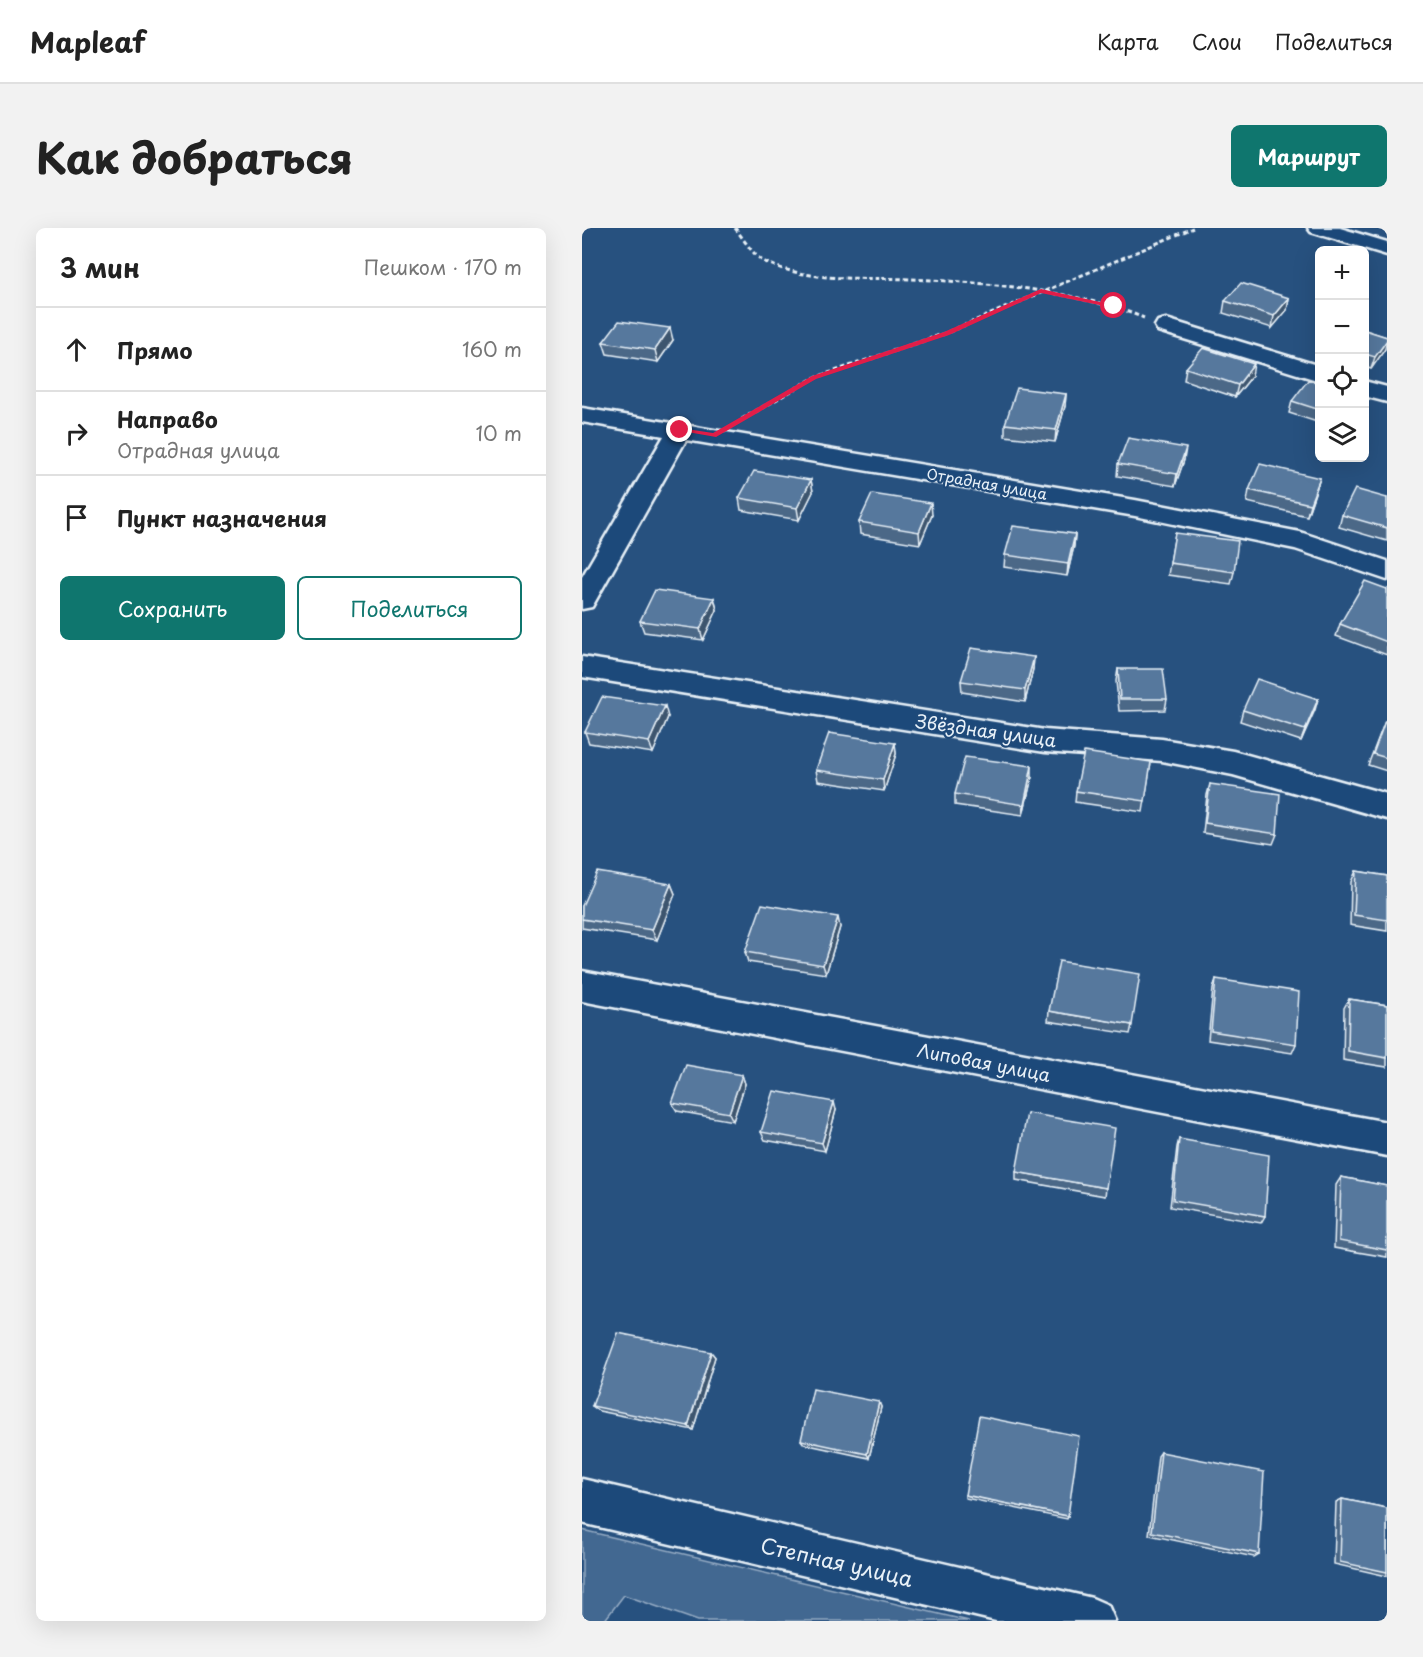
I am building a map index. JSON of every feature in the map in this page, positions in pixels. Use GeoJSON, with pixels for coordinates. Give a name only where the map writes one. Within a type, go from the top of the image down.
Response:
{"type":"FeatureCollection","features":[{"type":"Feature","properties":{"kind":"street"},"geometry":{"type":"LineString","coordinates":[[1317,228],[1387,249]]}},
{"type":"Feature","properties":{"kind":"street"},"geometry":{"type":"LineString","coordinates":[[1166,326],[1315,372]]}},
{"type":"Feature","properties":{"kind":"street"},"geometry":{"type":"LineString","coordinates":[[1369,389],[1387,395]]}},
{"type":"Feature","properties":{"kind":"street","name":"Отрадная улица"},"geometry":{"type":"LineString","coordinates":[[582,415],[1135,508],[1289,539],[1387,571]]}},
{"type":"Feature","properties":{"kind":"street"},"geometry":{"type":"LineString","coordinates":[[582,600],[680,430]]}},
{"type":"Feature","properties":{"kind":"street","name":"Звёздная улица"},"geometry":{"type":"LineString","coordinates":[[582,667],[1045,741],[1162,750],[1233,763],[1387,807]]}},
{"type":"Feature","properties":{"kind":"street","name":"Липовая улица"},"geometry":{"type":"LineString","coordinates":[[582,986],[1387,1139]]}},
{"type":"Feature","properties":{"kind":"street","name":"Степная улица"},"geometry":{"type":"LineString","coordinates":[[582,1501],[1092,1621]]}},
{"type":"Feature","properties":{"kind":"path"},"geometry":{"type":"LineString","coordinates":[[735,228],[763,261],[809,276],[912,279],[1041,291],[1114,306],[1166,326]]}},
{"type":"Feature","properties":{"kind":"path"},"geometry":{"type":"LineString","coordinates":[[714,436],[814,378],[946,333],[1193,228]]}},
{"type":"Feature","properties":{"kind":"shaded area"},"geometry":{"type":"Polygon","coordinates":[[[582,1530],[969,1621],[698,1621],[624,1595],[604,1621],[582,1621],[582,1530]]]}},
{"type":"Feature","properties":{"kind":"building"},"geometry":{"type":"Polygon","coordinates":[[[1241,283],[1289,298],[1274,316],[1225,301],[1241,283]]]}},
{"type":"Feature","properties":{"kind":"building"},"geometry":{"type":"Polygon","coordinates":[[[619,321],[670,328],[655,350],[603,342],[619,321]]]}},
{"type":"Feature","properties":{"kind":"building"},"geometry":{"type":"Polygon","coordinates":[[[1369,331],[1387,337],[1375,357],[1369,355],[1369,331]]]}},
{"type":"Feature","properties":{"kind":"building"},"geometry":{"type":"Polygon","coordinates":[[[1203,348],[1254,364],[1238,385],[1186,368],[1203,348]]]}},
{"type":"Feature","properties":{"kind":"building"},"geometry":{"type":"Polygon","coordinates":[[[1308,380],[1315,382],[1315,408],[1292,401],[1308,380]]]}},
{"type":"Feature","properties":{"kind":"building"},"geometry":{"type":"Polygon","coordinates":[[[1017,388],[1066,394],[1056,430],[1005,424],[1017,388]]]}},
{"type":"Feature","properties":{"kind":"building"},"geometry":{"type":"Polygon","coordinates":[[[1128,438],[1186,448],[1177,474],[1118,464],[1128,438]]]}},
{"type":"Feature","properties":{"kind":"building"},"geometry":{"type":"Polygon","coordinates":[[[1260,464],[1320,478],[1310,504],[1249,490],[1260,464]]]}},
{"type":"Feature","properties":{"kind":"building"},"geometry":{"type":"Polygon","coordinates":[[[754,471],[811,480],[797,508],[739,498],[754,471]]]}},
{"type":"Feature","properties":{"kind":"building"},"geometry":{"type":"Polygon","coordinates":[[[1355,489],[1387,498],[1387,528],[1342,515],[1355,489]]]}},
{"type":"Feature","properties":{"kind":"building"},"geometry":{"type":"Polygon","coordinates":[[[872,494],[931,503],[919,532],[859,522],[872,494]]]}},
{"type":"Feature","properties":{"kind":"building"},"geometry":{"type":"Polygon","coordinates":[[[1013,526],[1075,534],[1068,564],[1005,555],[1013,526]]]}},
{"type":"Feature","properties":{"kind":"building"},"geometry":{"type":"Polygon","coordinates":[[[1175,533],[1238,541],[1234,572],[1170,563],[1175,533]]]}},
{"type":"Feature","properties":{"kind":"building"},"geometry":{"type":"Polygon","coordinates":[[[1365,581],[1387,589],[1387,642],[1340,624],[1365,581]]]}},
{"type":"Feature","properties":{"kind":"building"},"geometry":{"type":"Polygon","coordinates":[[[655,590],[714,598],[700,629],[640,621],[655,590]]]}},
{"type":"Feature","properties":{"kind":"building"},"geometry":{"type":"Polygon","coordinates":[[[971,648],[1034,657],[1025,690],[961,681],[971,648]]]}},
{"type":"Feature","properties":{"kind":"building"},"geometry":{"type":"Polygon","coordinates":[[[1118,669],[1163,669],[1167,699],[1120,699],[1118,669]]]}},
{"type":"Feature","properties":{"kind":"building"},"geometry":{"type":"Polygon","coordinates":[[[1257,679],[1318,699],[1305,730],[1243,710],[1257,679]]]}},
{"type":"Feature","properties":{"kind":"building"},"geometry":{"type":"Polygon","coordinates":[[[602,697],[665,706],[649,742],[585,732],[602,697]]]}},
{"type":"Feature","properties":{"kind":"building"},"geometry":{"type":"Polygon","coordinates":[[[1385,721],[1387,722],[1387,758],[1373,754],[1385,721]]]}},
{"type":"Feature","properties":{"kind":"building"},"geometry":{"type":"Polygon","coordinates":[[[829,733],[895,743],[883,780],[816,770],[829,733]]]}},
{"type":"Feature","properties":{"kind":"building"},"geometry":{"type":"Polygon","coordinates":[[[1084,752],[1151,762],[1145,801],[1076,791],[1084,752]]]}},
{"type":"Feature","properties":{"kind":"building"},"geometry":{"type":"Polygon","coordinates":[[[965,757],[1032,766],[1024,805],[955,794],[965,757]]]}},
{"type":"Feature","properties":{"kind":"building"},"geometry":{"type":"Polygon","coordinates":[[[1210,784],[1280,794],[1277,834],[1205,823],[1210,784]]]}},
{"type":"Feature","properties":{"kind":"building"},"geometry":{"type":"Polygon","coordinates":[[[1356,871],[1387,876],[1387,920],[1354,915],[1356,871]]]}},
{"type":"Feature","properties":{"kind":"building"},"geometry":{"type":"Polygon","coordinates":[[[597,872],[671,884],[652,930],[582,919],[582,906],[597,872]]]}},
{"type":"Feature","properties":{"kind":"building"},"geometry":{"type":"Polygon","coordinates":[[[762,904],[838,917],[823,965],[745,952],[762,904]]]}},
{"type":"Feature","properties":{"kind":"building"},"geometry":{"type":"Polygon","coordinates":[[[1059,961],[1140,974],[1132,1025],[1049,1011],[1059,961]]]}},
{"type":"Feature","properties":{"kind":"building"},"geometry":{"type":"Polygon","coordinates":[[[1216,979],[1299,992],[1296,1044],[1211,1031],[1216,979]]]}},
{"type":"Feature","properties":{"kind":"building"},"geometry":{"type":"Polygon","coordinates":[[[1349,999],[1387,1005],[1387,1058],[1348,1051],[1349,999]]]}},
{"type":"Feature","properties":{"kind":"building"},"geometry":{"type":"Polygon","coordinates":[[[686,1065],[742,1075],[729,1113],[672,1103],[686,1065]]]}},
{"type":"Feature","properties":{"kind":"building"},"geometry":{"type":"Polygon","coordinates":[[[774,1091],[834,1102],[822,1143],[761,1132],[774,1091]]]}},
{"type":"Feature","properties":{"kind":"building"},"geometry":{"type":"Polygon","coordinates":[[[1027,1113],[1115,1128],[1106,1188],[1016,1172],[1027,1113]]]}},
{"type":"Feature","properties":{"kind":"building"},"geometry":{"type":"Polygon","coordinates":[[[1179,1139],[1269,1155],[1265,1216],[1173,1200],[1179,1139]]]}},
{"type":"Feature","properties":{"kind":"building"},"geometry":{"type":"Polygon","coordinates":[[[1341,1177],[1387,1186],[1387,1250],[1339,1241],[1341,1177]]]}},
{"type":"Feature","properties":{"kind":"building"},"geometry":{"type":"Polygon","coordinates":[[[618,1333],[711,1352],[688,1426],[592,1406],[618,1333]]]}},
{"type":"Feature","properties":{"kind":"building"},"geometry":{"type":"Polygon","coordinates":[[[813,1389],[879,1402],[867,1454],[801,1440],[813,1389]]]}},
{"type":"Feature","properties":{"kind":"building"},"geometry":{"type":"Polygon","coordinates":[[[979,1416],[1079,1436],[1068,1516],[965,1495],[979,1416]]]}},
{"type":"Feature","properties":{"kind":"building"},"geometry":{"type":"Polygon","coordinates":[[[1161,1452],[1264,1472],[1259,1554],[1152,1532],[1161,1452]]]}},
{"type":"Feature","properties":{"kind":"building"},"geometry":{"type":"Polygon","coordinates":[[[1342,1499],[1387,1508],[1387,1572],[1340,1562],[1342,1499]]]}},
{"type":"Feature","properties":{"kind":"route"},"geometry":{"type":"LineString","coordinates":[[680,430],[714,436],[814,378],[946,333],[1041,291],[1114,306]]}}]}
